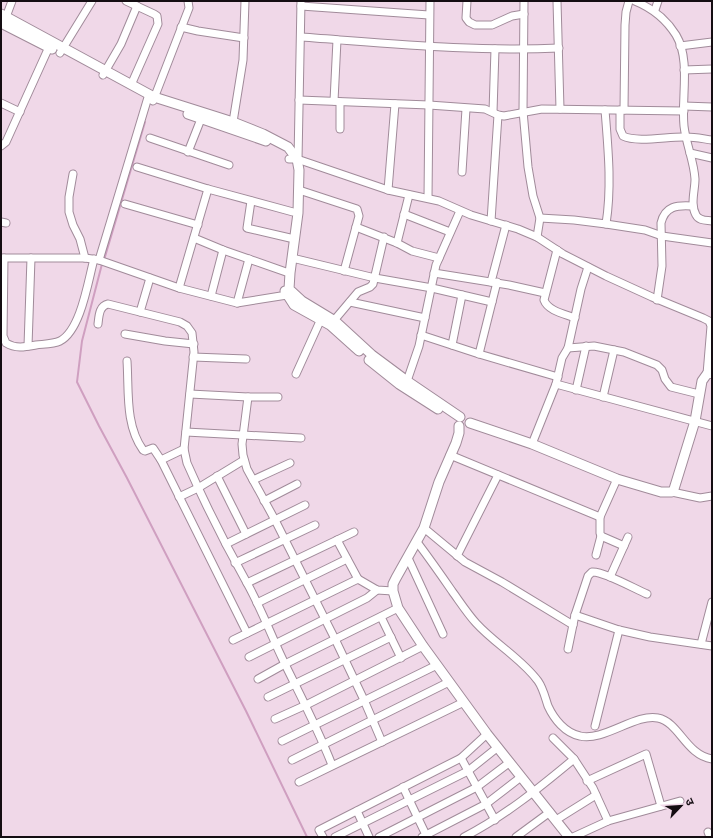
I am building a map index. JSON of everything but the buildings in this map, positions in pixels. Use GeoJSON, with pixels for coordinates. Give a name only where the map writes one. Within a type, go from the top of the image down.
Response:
{"type":"FeatureCollection","features":[{"type":"Feature","properties":{"kind":"street"},"geometry":{"type":"LineString","coordinates":[[3,18],[12,1]]}},
{"type":"Feature","properties":{"kind":"street"},"geometry":{"type":"LineString","coordinates":[[61,50],[92,1]]}},
{"type":"Feature","properties":{"kind":"street"},"geometry":{"type":"LineString","coordinates":[[126,1],[154,14],[158,24],[130,85]]}},
{"type":"Feature","properties":{"kind":"street"},"geometry":{"type":"LineString","coordinates":[[188,1],[189,8],[151,98],[97,260],[80,313],[72,330],[61,340],[53,343],[16,348],[6,343],[3,336],[2,258],[85,258],[97,260],[179,288],[237,302],[287,295]]}},
{"type":"Feature","properties":{"kind":"street"},"geometry":{"type":"LineString","coordinates":[[233,122],[243,60],[245,1]]}},
{"type":"Feature","properties":{"kind":"street"},"geometry":{"type":"LineString","coordinates":[[428,198],[430,1]]}},
{"type":"Feature","properties":{"kind":"street"},"geometry":{"type":"LineString","coordinates":[[467,1],[466,18],[469,22],[475,25],[492,25],[512,16],[524,14]]}},
{"type":"Feature","properties":{"kind":"street"},"geometry":{"type":"LineString","coordinates":[[524,1],[523,111],[528,167],[533,196],[540,218],[537,237]]}},
{"type":"Feature","properties":{"kind":"street"},"geometry":{"type":"LineString","coordinates":[[557,1],[560,109]]}},
{"type":"Feature","properties":{"kind":"street"},"geometry":{"type":"LineString","coordinates":[[629,1],[625,19],[620,129],[623,136],[643,138],[686,136],[712,140]]}},
{"type":"Feature","properties":{"kind":"street"},"geometry":{"type":"LineString","coordinates":[[635,1],[654,10],[676,36],[680,46],[684,70],[686,136],[694,168],[695,180],[692,206],[696,217],[712,221]]}},
{"type":"Feature","properties":{"kind":"street"},"geometry":{"type":"LineString","coordinates":[[654,10],[658,1]]}},
{"type":"Feature","properties":{"kind":"street"},"geometry":{"type":"LineString","coordinates":[[429,14],[301,3],[301,37],[295,159],[292,165],[293,212],[284,287],[287,295],[294,305],[320,319],[332,323],[399,384],[459,422]]}},
{"type":"Feature","properties":{"kind":"street"},"geometry":{"type":"LineString","coordinates":[[104,73],[116,56],[122,44],[137,6]]}},
{"type":"Feature","properties":{"kind":"street"},"geometry":{"type":"LineString","coordinates":[[3,18],[49,47],[61,50]]}},
{"type":"Feature","properties":{"kind":"street"},"geometry":{"type":"LineString","coordinates":[[3,18],[151,98],[201,119],[269,142],[295,159],[388,190],[439,201],[460,211],[506,225],[537,237],[556,250],[588,267],[657,300],[709,321],[712,325],[709,374],[702,381],[695,422],[672,492]]}},
{"type":"Feature","properties":{"kind":"street"},"geometry":{"type":"LineString","coordinates":[[182,27],[244,38]]}},
{"type":"Feature","properties":{"kind":"street"},"geometry":{"type":"LineString","coordinates":[[301,37],[495,49],[523,50],[558,48]]}},
{"type":"Feature","properties":{"kind":"street"},"geometry":{"type":"LineString","coordinates":[[337,40],[337,102],[340,128]]}},
{"type":"Feature","properties":{"kind":"street"},"geometry":{"type":"LineString","coordinates":[[680,46],[712,42]]}},
{"type":"Feature","properties":{"kind":"street"},"geometry":{"type":"LineString","coordinates":[[1,146],[6,142],[49,47]]}},
{"type":"Feature","properties":{"kind":"street"},"geometry":{"type":"LineString","coordinates":[[491,221],[495,113],[495,49]]}},
{"type":"Feature","properties":{"kind":"street"},"geometry":{"type":"LineString","coordinates":[[684,70],[712,69]]}},
{"type":"Feature","properties":{"kind":"street"},"geometry":{"type":"LineString","coordinates":[[104,73],[130,85],[151,98],[233,122],[263,134],[288,147],[299,170],[295,240],[288,284],[289,289],[302,301],[459,422]]}},
{"type":"Feature","properties":{"kind":"street"},"geometry":{"type":"LineString","coordinates":[[298,100],[430,105],[466,109],[485,109],[495,113],[511,115],[523,111],[542,109],[622,110],[712,107]]}},
{"type":"Feature","properties":{"kind":"street"},"geometry":{"type":"LineString","coordinates":[[1,103],[20,112]]}},
{"type":"Feature","properties":{"kind":"street"},"geometry":{"type":"LineString","coordinates":[[388,190],[396,104]]}},
{"type":"Feature","properties":{"kind":"street"},"geometry":{"type":"LineString","coordinates":[[462,172],[466,109]]}},
{"type":"Feature","properties":{"kind":"street"},"geometry":{"type":"LineString","coordinates":[[605,110],[609,167],[608,211],[606,224]]}},
{"type":"Feature","properties":{"kind":"street"},"geometry":{"type":"LineString","coordinates":[[188,152],[201,119]]}},
{"type":"Feature","properties":{"kind":"street"},"geometry":{"type":"LineString","coordinates":[[150,138],[229,165]]}},
{"type":"Feature","properties":{"kind":"street"},"geometry":{"type":"LineString","coordinates":[[690,153],[712,158]]}},
{"type":"Feature","properties":{"kind":"street"},"geometry":{"type":"LineString","coordinates":[[137,167],[208,189],[293,212]]}},
{"type":"Feature","properties":{"kind":"street"},"geometry":{"type":"LineString","coordinates":[[73,174],[69,197],[70,212],[85,258]]}},
{"type":"Feature","properties":{"kind":"street"},"geometry":{"type":"LineString","coordinates":[[179,288],[208,189]]}},
{"type":"Feature","properties":{"kind":"street"},"geometry":{"type":"LineString","coordinates":[[299,190],[357,209],[360,216],[344,271]]}},
{"type":"Feature","properties":{"kind":"street"},"geometry":{"type":"LineString","coordinates":[[397,243],[409,195]]}},
{"type":"Feature","properties":{"kind":"street"},"geometry":{"type":"LineString","coordinates":[[251,201],[247,228],[290,238]]}},
{"type":"Feature","properties":{"kind":"street"},"geometry":{"type":"LineString","coordinates":[[125,204],[198,225]]}},
{"type":"Feature","properties":{"kind":"street"},"geometry":{"type":"LineString","coordinates":[[657,300],[662,266],[662,216],[679,205],[692,206]]}},
{"type":"Feature","properties":{"kind":"street"},"geometry":{"type":"LineString","coordinates":[[407,381],[420,346],[434,273],[460,211]]}},
{"type":"Feature","properties":{"kind":"street"},"geometry":{"type":"LineString","coordinates":[[404,214],[450,232]]}},
{"type":"Feature","properties":{"kind":"street"},"geometry":{"type":"LineString","coordinates":[[540,218],[606,224],[645,230],[662,236],[712,243]]}},
{"type":"Feature","properties":{"kind":"street"},"geometry":{"type":"LineString","coordinates":[[479,354],[492,302],[494,282],[506,225]]}},
{"type":"Feature","properties":{"kind":"street"},"geometry":{"type":"LineString","coordinates":[[356,227],[384,237],[412,250],[439,258]]}},
{"type":"Feature","properties":{"kind":"street"},"geometry":{"type":"LineString","coordinates":[[332,323],[358,292],[370,287],[373,284],[384,237]]}},
{"type":"Feature","properties":{"kind":"street"},"geometry":{"type":"LineString","coordinates":[[194,238],[223,250],[286,272]]}},
{"type":"Feature","properties":{"kind":"street"},"geometry":{"type":"LineString","coordinates":[[211,296],[223,250]]}},
{"type":"Feature","properties":{"kind":"street"},"geometry":{"type":"LineString","coordinates":[[556,250],[544,300],[550,308],[575,318]]}},
{"type":"Feature","properties":{"kind":"street"},"geometry":{"type":"LineString","coordinates":[[28,346],[31,258]]}},
{"type":"Feature","properties":{"kind":"street"},"geometry":{"type":"LineString","coordinates":[[292,258],[375,278],[432,288],[492,302]]}},
{"type":"Feature","properties":{"kind":"street"},"geometry":{"type":"LineString","coordinates":[[237,302],[249,259]]}},
{"type":"Feature","properties":{"kind":"street"},"geometry":{"type":"LineString","coordinates":[[532,444],[557,381],[562,358],[568,348],[581,289],[588,267]]}},
{"type":"Feature","properties":{"kind":"street"},"geometry":{"type":"LineString","coordinates":[[434,273],[494,282],[545,293]]}},
{"type":"Feature","properties":{"kind":"street"},"geometry":{"type":"LineString","coordinates":[[140,312],[150,278]]}},
{"type":"Feature","properties":{"kind":"street"},"geometry":{"type":"LineString","coordinates":[[452,345],[462,295]]}},
{"type":"Feature","properties":{"kind":"street"},"geometry":{"type":"LineString","coordinates":[[350,302],[425,318]]}},
{"type":"Feature","properties":{"kind":"street"},"geometry":{"type":"LineString","coordinates":[[98,324],[101,308],[108,304],[180,322],[187,326],[192,333],[194,357],[184,449],[187,463],[235,563],[267,623],[285,664],[306,705],[332,765]]}},
{"type":"Feature","properties":{"kind":"street"},"geometry":{"type":"LineString","coordinates":[[296,374],[320,319]]}},
{"type":"Feature","properties":{"kind":"street"},"geometry":{"type":"LineString","coordinates":[[125,334],[164,341],[194,344]]}},
{"type":"Feature","properties":{"kind":"street"},"geometry":{"type":"LineString","coordinates":[[421,335],[557,381],[576,390],[712,426]]}},
{"type":"Feature","properties":{"kind":"street"},"geometry":{"type":"LineString","coordinates":[[576,390],[586,346]]}},
{"type":"Feature","properties":{"kind":"street"},"geometry":{"type":"LineString","coordinates":[[568,348],[594,346],[624,352],[657,365],[662,370],[665,379],[671,387],[699,394]]}},
{"type":"Feature","properties":{"kind":"street"},"geometry":{"type":"LineString","coordinates":[[603,397],[614,350]]}},
{"type":"Feature","properties":{"kind":"street"},"geometry":{"type":"LineString","coordinates":[[194,357],[246,359]]}},
{"type":"Feature","properties":{"kind":"street"},"geometry":{"type":"LineString","coordinates":[[127,361],[132,432],[143,450],[145,451],[154,448],[161,460],[247,633]]}},
{"type":"Feature","properties":{"kind":"street"},"geometry":{"type":"LineString","coordinates":[[190,394],[278,397]]}},
{"type":"Feature","properties":{"kind":"street"},"geometry":{"type":"LineString","coordinates":[[248,397],[242,444],[247,469],[275,520],[324,620],[335,639],[382,742]]}},
{"type":"Feature","properties":{"kind":"street"},"geometry":{"type":"LineString","coordinates":[[569,837],[487,734],[423,646],[398,608],[392,591],[393,584],[424,528],[439,482],[458,437],[459,422],[464,416],[468,417],[470,422],[532,444],[617,479],[660,492],[672,492],[694,497],[711,495]]}},
{"type":"Feature","properties":{"kind":"street"},"geometry":{"type":"LineString","coordinates":[[186,432],[301,438]]}},
{"type":"Feature","properties":{"kind":"street"},"geometry":{"type":"LineString","coordinates":[[161,460],[184,449]]}},
{"type":"Feature","properties":{"kind":"street"},"geometry":{"type":"LineString","coordinates":[[450,456],[600,517]]}},
{"type":"Feature","properties":{"kind":"street"},"geometry":{"type":"LineString","coordinates":[[179,497],[198,488],[244,460]]}},
{"type":"Feature","properties":{"kind":"street"},"geometry":{"type":"LineString","coordinates":[[253,480],[290,463]]}},
{"type":"Feature","properties":{"kind":"street"},"geometry":{"type":"LineString","coordinates":[[457,556],[498,475]]}},
{"type":"Feature","properties":{"kind":"street"},"geometry":{"type":"LineString","coordinates":[[217,476],[246,534]]}},
{"type":"Feature","properties":{"kind":"street"},"geometry":{"type":"LineString","coordinates":[[596,555],[601,536],[600,517],[617,479]]}},
{"type":"Feature","properties":{"kind":"street"},"geometry":{"type":"LineString","coordinates":[[264,501],[297,484]]}},
{"type":"Feature","properties":{"kind":"street"},"geometry":{"type":"LineString","coordinates":[[226,544],[306,505]]}},
{"type":"Feature","properties":{"kind":"street"},"geometry":{"type":"LineString","coordinates":[[235,563],[315,525]]}},
{"type":"Feature","properties":{"kind":"street"},"geometry":{"type":"LineString","coordinates":[[424,528],[465,562],[502,582],[573,625]]}},
{"type":"Feature","properties":{"kind":"street"},"geometry":{"type":"LineString","coordinates":[[247,583],[354,532]]}},
{"type":"Feature","properties":{"kind":"street"},"geometry":{"type":"LineString","coordinates":[[601,536],[624,546]]}},
{"type":"Feature","properties":{"kind":"street"},"geometry":{"type":"LineString","coordinates":[[610,577],[628,537]]}},
{"type":"Feature","properties":{"kind":"street"},"geometry":{"type":"LineString","coordinates":[[337,540],[358,579],[377,590],[392,591]]}},
{"type":"Feature","properties":{"kind":"street"},"geometry":{"type":"LineString","coordinates":[[417,542],[476,623],[527,668],[539,682],[555,718],[563,728],[571,734],[587,738],[637,721],[653,717],[660,718],[670,724],[692,749],[700,755],[712,759]]}},
{"type":"Feature","properties":{"kind":"street"},"geometry":{"type":"LineString","coordinates":[[408,558],[443,634]]}},
{"type":"Feature","properties":{"kind":"street"},"geometry":{"type":"LineString","coordinates":[[257,603],[347,559]]}},
{"type":"Feature","properties":{"kind":"street"},"geometry":{"type":"LineString","coordinates":[[568,649],[575,615],[589,573],[595,572],[610,577],[647,594]]}},
{"type":"Feature","properties":{"kind":"street"},"geometry":{"type":"LineString","coordinates":[[233,640],[358,579]]}},
{"type":"Feature","properties":{"kind":"street"},"geometry":{"type":"LineString","coordinates":[[249,657],[367,598],[377,590]]}},
{"type":"Feature","properties":{"kind":"street"},"geometry":{"type":"LineString","coordinates":[[701,644],[712,602]]}},
{"type":"Feature","properties":{"kind":"street"},"geometry":{"type":"LineString","coordinates":[[258,679],[398,608]]}},
{"type":"Feature","properties":{"kind":"street"},"geometry":{"type":"LineString","coordinates":[[575,615],[619,630],[650,637],[712,646]]}},
{"type":"Feature","properties":{"kind":"street"},"geometry":{"type":"LineString","coordinates":[[380,617],[401,658]]}},
{"type":"Feature","properties":{"kind":"street"},"geometry":{"type":"LineString","coordinates":[[595,726],[619,630]]}},
{"type":"Feature","properties":{"kind":"street"},"geometry":{"type":"LineString","coordinates":[[268,698],[390,637]]}},
{"type":"Feature","properties":{"kind":"street"},"geometry":{"type":"LineString","coordinates":[[275,719],[423,646]]}},
{"type":"Feature","properties":{"kind":"street"},"geometry":{"type":"LineString","coordinates":[[282,741],[437,665]]}},
{"type":"Feature","properties":{"kind":"street"},"geometry":{"type":"LineString","coordinates":[[292,760],[449,682]]}},
{"type":"Feature","properties":{"kind":"street"},"geometry":{"type":"LineString","coordinates":[[299,782],[464,702]]}},
{"type":"Feature","properties":{"kind":"street"},"geometry":{"type":"LineString","coordinates":[[323,837],[319,830],[461,758],[487,734]]}},
{"type":"Feature","properties":{"kind":"street"},"geometry":{"type":"LineString","coordinates":[[553,738],[574,759],[596,795],[608,821]]}},
{"type":"Feature","properties":{"kind":"street"},"geometry":{"type":"LineString","coordinates":[[335,837],[468,771],[498,747]]}},
{"type":"Feature","properties":{"kind":"street"},"geometry":{"type":"LineString","coordinates":[[587,781],[646,754],[662,806]]}},
{"type":"Feature","properties":{"kind":"street"},"geometry":{"type":"LineString","coordinates":[[461,758],[495,820]]}},
{"type":"Feature","properties":{"kind":"street"},"geometry":{"type":"LineString","coordinates":[[464,837],[495,820],[534,792],[574,759]]}},
{"type":"Feature","properties":{"kind":"street"},"geometry":{"type":"LineString","coordinates":[[379,837],[477,787],[510,762]]}},
{"type":"Feature","properties":{"kind":"street"},"geometry":{"type":"LineString","coordinates":[[402,787],[418,818],[425,836],[486,804],[521,777]]}},
{"type":"Feature","properties":{"kind":"street"},"geometry":{"type":"LineString","coordinates":[[556,820],[596,795]]}},
{"type":"Feature","properties":{"kind":"street"},"geometry":{"type":"LineString","coordinates":[[574,837],[608,821],[680,801]]}},
{"type":"Feature","properties":{"kind":"street"},"geometry":{"type":"LineString","coordinates":[[357,811],[369,837]]}},
{"type":"Feature","properties":{"kind":"street"},"geometry":{"type":"LineString","coordinates":[[516,837],[550,812]]}},
{"type":"Feature","properties":{"kind":"waterway"},"geometry":{"type":"LineString","coordinates":[[104,260],[145,122]]}},
{"type":"Feature","properties":{"kind":"waterway"},"geometry":{"type":"LineString","coordinates":[[102,264],[82,341],[77,382],[246,711],[307,837]]}}]}
